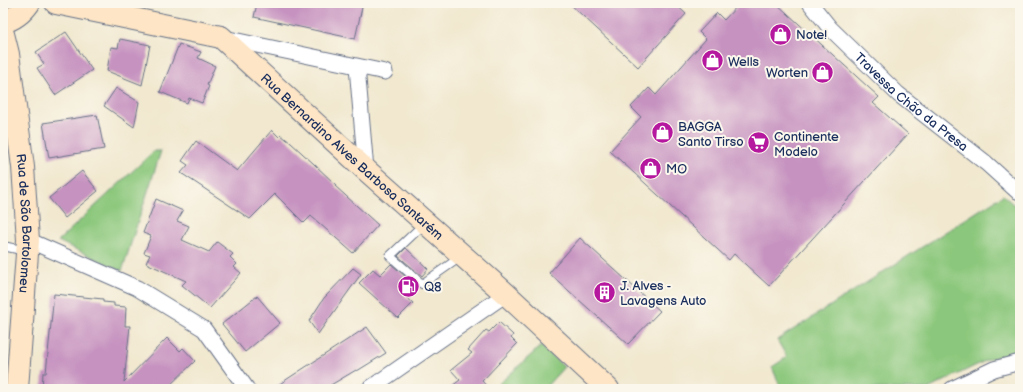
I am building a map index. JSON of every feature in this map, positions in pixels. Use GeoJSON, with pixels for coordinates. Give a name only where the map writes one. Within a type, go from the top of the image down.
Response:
{"type":"FeatureCollection","features":[{"type":"Feature","properties":{"kind":"street"},"geometry":{"type":"LineString","coordinates":[[3,22],[12,20],[21,13],[29,3]]}},
{"type":"Feature","properties":{"kind":"street"},"geometry":{"type":"LineString","coordinates":[[56,3],[385,72]]}},
{"type":"Feature","properties":{"kind":"street","name":"Travessa Chão da Presa"},"geometry":{"type":"LineString","coordinates":[[810,3],[830,28],[898,94],[986,163],[1020,192]]}},
{"type":"Feature","properties":{"kind":"street","name":"Rua de São Bartolomeu"},"geometry":{"type":"LineString","coordinates":[[3,34],[8,54],[23,167],[27,246],[17,389]]}},
{"type":"Feature","properties":{"kind":"street","name":"Rua Bernardino Alves Barbosa Santarém"},"geometry":{"type":"LineString","coordinates":[[221,37],[366,170],[506,294],[608,389]]}},
{"type":"Feature","properties":{"kind":"street"},"geometry":{"type":"LineString","coordinates":[[357,67],[366,170]]}},
{"type":"Feature","properties":{"kind":"street"},"geometry":{"type":"LineString","coordinates":[[27,246],[137,288],[204,329],[247,389]]}},
{"type":"Feature","properties":{"kind":"street"},"geometry":{"type":"LineString","coordinates":[[369,389],[506,294]]}},
{"type":"Feature","properties":{"kind":"street"},"geometry":{"type":"LineString","coordinates":[[952,389],[994,368],[1020,362]]}},
{"type":"Feature","properties":{"kind":"lane"},"geometry":{"type":"LineString","coordinates":[[425,222],[390,256],[422,284],[463,256]]}},
{"type":"Feature","properties":{"kind":"lane"},"geometry":{"type":"LineString","coordinates":[[3,246],[27,246]]}},
{"type":"Feature","properties":{"kind":"green space"},"geometry":{"type":"Polygon","coordinates":[[[154,151],[161,151],[122,271],[58,241],[154,151]]]}},
{"type":"Feature","properties":{"kind":"green space"},"geometry":{"type":"Polygon","coordinates":[[[1003,195],[1013,204],[1020,207],[1020,351],[989,359],[928,389],[781,389],[772,367],[787,357],[777,340],[1003,195]]]}},
{"type":"Feature","properties":{"kind":"green space"},"geometry":{"type":"Polygon","coordinates":[[[541,346],[564,367],[544,389],[493,389],[541,346]]]}},
{"type":"Feature","properties":{"kind":"green space"},"geometry":{"type":"Polygon","coordinates":[[[1020,380],[1020,389],[994,389],[1002,385],[1020,380]]]}},
{"type":"Feature","properties":{"kind":"building"},"geometry":{"type":"Polygon","coordinates":[[[257,3],[363,3],[355,39],[254,17],[257,3]]]}},
{"type":"Feature","properties":{"kind":"building"},"geometry":{"type":"Polygon","coordinates":[[[569,3],[674,3],[686,14],[638,67],[569,3]]]}},
{"type":"Feature","properties":{"kind":"building","name":"Continente Modelo"},"geometry":{"type":"Polygon","coordinates":[[[740,3],[776,3],[879,97],[873,103],[908,134],[769,286],[734,254],[729,260],[610,151],[641,117],[631,107],[649,88],[656,95],[706,39],[699,32],[717,13],[724,20],[740,3]]]}},
{"type":"Feature","properties":{"kind":"building"},"geometry":{"type":"Polygon","coordinates":[[[66,32],[92,70],[55,95],[37,68],[44,64],[36,52],[66,32]]]}},
{"type":"Feature","properties":{"kind":"building"},"geometry":{"type":"Polygon","coordinates":[[[120,39],[150,45],[142,85],[107,71],[111,47],[118,48],[120,39]]]}},
{"type":"Feature","properties":{"kind":"building"},"geometry":{"type":"Polygon","coordinates":[[[179,44],[201,52],[198,58],[215,66],[207,85],[209,86],[202,103],[189,98],[187,103],[160,92],[179,44]]]}},
{"type":"Feature","properties":{"kind":"building"},"geometry":{"type":"Polygon","coordinates":[[[116,88],[139,102],[134,127],[104,106],[116,88]]]}},
{"type":"Feature","properties":{"kind":"building"},"geometry":{"type":"Polygon","coordinates":[[[97,115],[104,149],[49,158],[43,123],[97,115]]]}},
{"type":"Feature","properties":{"kind":"building"},"geometry":{"type":"Polygon","coordinates":[[[272,130],[279,137],[281,135],[291,143],[378,225],[353,253],[311,216],[304,223],[275,194],[250,219],[181,173],[188,165],[182,161],[196,141],[237,171],[272,130]]]}},
{"type":"Feature","properties":{"kind":"building"},"geometry":{"type":"Polygon","coordinates":[[[82,171],[98,191],[65,218],[49,198],[82,171]]]}},
{"type":"Feature","properties":{"kind":"building"},"geometry":{"type":"Polygon","coordinates":[[[156,199],[183,211],[177,221],[189,226],[182,240],[209,252],[217,242],[233,254],[230,257],[237,264],[234,267],[241,273],[210,308],[182,285],[186,281],[146,263],[150,255],[144,253],[151,236],[143,233],[156,199]]]}},
{"type":"Feature","properties":{"kind":"building","name":"J. Alves - Lavagens Auto"},"geometry":{"type":"Polygon","coordinates":[[[580,238],[660,311],[628,344],[549,273],[580,238]]]}},
{"type":"Feature","properties":{"kind":"building"},"geometry":{"type":"Polygon","coordinates":[[[406,248],[428,269],[422,276],[398,256],[406,248]]]}},
{"type":"Feature","properties":{"kind":"building"},"geometry":{"type":"Polygon","coordinates":[[[391,264],[414,284],[404,295],[413,303],[398,318],[359,283],[373,269],[380,275],[391,264]]]}},
{"type":"Feature","properties":{"kind":"building"},"geometry":{"type":"Polygon","coordinates":[[[353,268],[361,274],[318,334],[309,321],[324,298],[353,268]]]}},
{"type":"Feature","properties":{"kind":"building"},"geometry":{"type":"Polygon","coordinates":[[[54,294],[103,299],[103,302],[114,303],[114,306],[126,307],[125,326],[130,326],[124,382],[167,338],[180,351],[183,348],[195,361],[166,389],[42,389],[43,373],[46,373],[54,294]]]}},
{"type":"Feature","properties":{"kind":"building"},"geometry":{"type":"Polygon","coordinates":[[[257,296],[280,323],[245,352],[222,324],[257,296]]]}},
{"type":"Feature","properties":{"kind":"building"},"geometry":{"type":"Polygon","coordinates":[[[499,322],[513,335],[511,338],[517,344],[482,381],[489,389],[448,389],[460,380],[451,370],[472,353],[468,350],[486,330],[489,332],[499,322]]]}},
{"type":"Feature","properties":{"kind":"building"},"geometry":{"type":"Polygon","coordinates":[[[367,327],[386,353],[324,389],[272,389],[367,327]]]}},
{"type":"Feature","properties":{"kind":"place","name":"Note!"},"geometry":{"type":"Point","coordinates":[780,34]}},
{"type":"Feature","properties":{"kind":"place","name":"Wells"},"geometry":{"type":"Point","coordinates":[712,61]}},
{"type":"Feature","properties":{"kind":"place","name":"Worten"},"geometry":{"type":"Point","coordinates":[823,72]}},
{"type":"Feature","properties":{"kind":"place","name":"BAGGA Santo Tirso"},"geometry":{"type":"Point","coordinates":[663,133]}},
{"type":"Feature","properties":{"kind":"place","name":"Continente Modelo"},"geometry":{"type":"Point","coordinates":[759,143]}},
{"type":"Feature","properties":{"kind":"place","name":"MO"},"geometry":{"type":"Point","coordinates":[650,168]}},
{"type":"Feature","properties":{"kind":"place","name":"Q8"},"geometry":{"type":"Point","coordinates":[409,286]}},
{"type":"Feature","properties":{"kind":"place","name":"J. Alves - Lavagens Auto"},"geometry":{"type":"Point","coordinates":[604,292]}}]}
